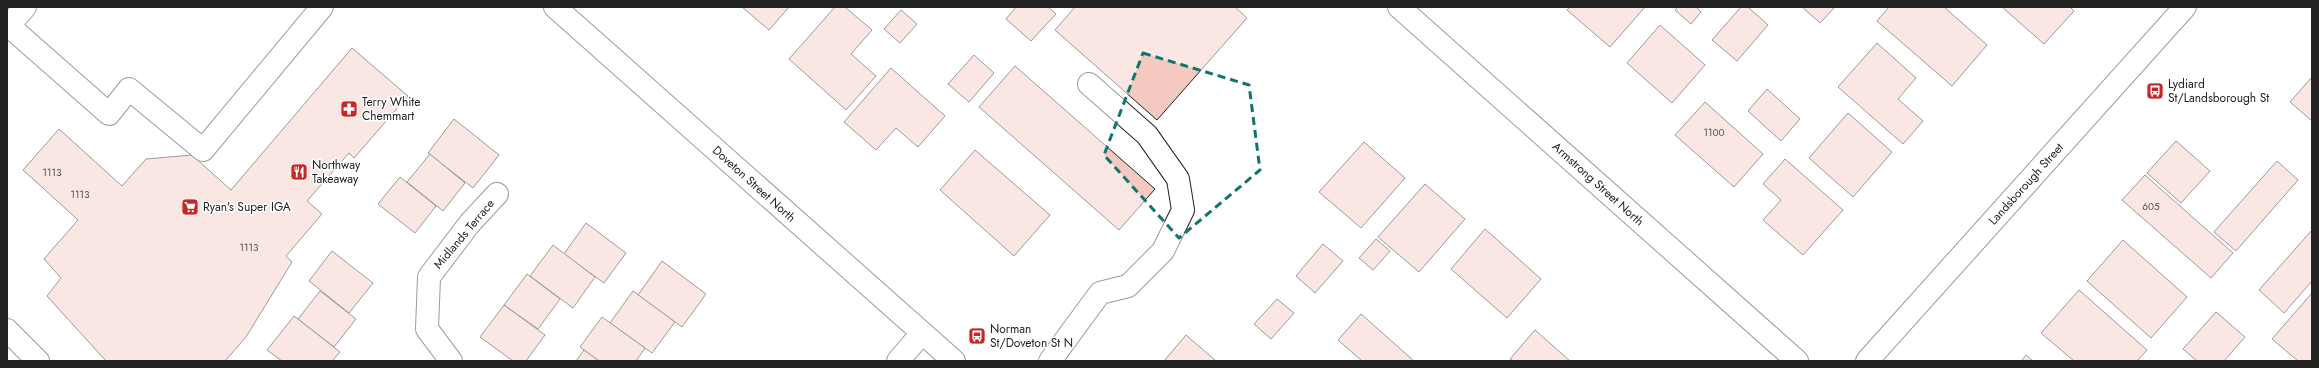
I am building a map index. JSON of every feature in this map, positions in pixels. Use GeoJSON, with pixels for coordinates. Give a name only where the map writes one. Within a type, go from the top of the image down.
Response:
{"type":"FeatureCollection","features":[{"type":"Feature","properties":{"kind":"street"},"geometry":{"type":"LineString","coordinates":[[25,7],[8,27],[109,114],[129,89],[203,150],[322,7]]}},
{"type":"Feature","properties":{"kind":"street","name":"Doveton Street North"},"geometry":{"type":"LineString","coordinates":[[555,7],[954,361]]}},
{"type":"Feature","properties":{"kind":"street","name":"Armstrong Street North"},"geometry":{"type":"LineString","coordinates":[[1399,7],[1797,361]]}},
{"type":"Feature","properties":{"kind":"street","name":"Landsborough Street"},"geometry":{"type":"LineString","coordinates":[[1868,361],[2185,7]]}},
{"type":"Feature","properties":{"kind":"street"},"geometry":{"type":"LineString","coordinates":[[1050,361],[1100,293],[1128,286],[1162,251],[1183,210],[1178,179],[1147,135],[1089,84]]}},
{"type":"Feature","properties":{"kind":"street","name":"Midlands Terrace"},"geometry":{"type":"LineString","coordinates":[[451,361],[427,329],[428,278],[470,223],[497,194]]}},
{"type":"Feature","properties":{"kind":"street"},"geometry":{"type":"LineString","coordinates":[[7,330],[38,361]]}},
{"type":"Feature","properties":{"kind":"street"},"geometry":{"type":"LineString","coordinates":[[898,361],[922,333]]}},
{"type":"Feature","properties":{"kind":"highlighted area"},"geometry":{"type":"Polygon","coordinates":[[[1143,53],[1249,85],[1260,170],[1179,238],[1104,155],[1143,53]]]}},
{"type":"Feature","properties":{"kind":"building"},"geometry":{"type":"Polygon","coordinates":[[[742,7],[789,7],[769,30],[742,7]]]}},
{"type":"Feature","properties":{"kind":"building"},"geometry":{"type":"Polygon","coordinates":[[[835,7],[845,7],[872,30],[851,54],[876,76],[846,110],[789,59],[835,7]]]}},
{"type":"Feature","properties":{"kind":"building"},"geometry":{"type":"Polygon","coordinates":[[[1016,7],[1048,7],[1056,14],[1031,41],[1006,19],[1016,7]]]}},
{"type":"Feature","properties":{"kind":"building"},"geometry":{"type":"Polygon","coordinates":[[[1075,7],[1235,7],[1247,18],[1157,120],[1055,30],[1075,7]]]}},
{"type":"Feature","properties":{"kind":"building"},"geometry":{"type":"Polygon","coordinates":[[[1570,7],[1645,7],[1610,47],[1567,10],[1570,7]]]}},
{"type":"Feature","properties":{"kind":"building"},"geometry":{"type":"Polygon","coordinates":[[[1678,7],[1696,7],[1701,12],[1691,24],[1675,10],[1678,7]]]}},
{"type":"Feature","properties":{"kind":"building"},"geometry":{"type":"Polygon","coordinates":[[[1741,7],[1748,7],[1768,25],[1737,61],[1712,40],[1741,7]]]}},
{"type":"Feature","properties":{"kind":"building"},"geometry":{"type":"Polygon","coordinates":[[[1802,7],[1835,7],[1820,23],[1802,7]]]}},
{"type":"Feature","properties":{"kind":"building"},"geometry":{"type":"Polygon","coordinates":[[[1889,7],[1944,7],[1987,45],[1952,86],[1877,21],[1889,7]]]}},
{"type":"Feature","properties":{"kind":"building"},"geometry":{"type":"Polygon","coordinates":[[[2002,7],[2070,7],[2074,11],[2044,44],[2002,7]]]}},
{"type":"Feature","properties":{"kind":"building"},"geometry":{"type":"Polygon","coordinates":[[[901,10],[917,24],[900,43],[884,29],[901,10]]]}},
{"type":"Feature","properties":{"kind":"building"},"geometry":{"type":"Polygon","coordinates":[[[1660,25],[1705,65],[1672,103],[1627,63],[1660,25]]]}},
{"type":"Feature","properties":{"kind":"building"},"geometry":{"type":"Polygon","coordinates":[[[1877,43],[1916,78],[1898,99],[1923,121],[1903,144],[1838,87],[1877,43]]]}},
{"type":"Feature","properties":{"kind":"building","name":"Ryan's Super IGA"},"geometry":{"type":"Polygon","coordinates":[[[352,48],[408,96],[354,158],[349,153],[307,201],[322,214],[286,256],[292,262],[246,337],[225,361],[106,361],[47,296],[61,278],[44,259],[78,220],[23,170],[59,129],[122,186],[146,159],[192,155],[231,190],[352,48]]]}},
{"type":"Feature","properties":{"kind":"building"},"geometry":{"type":"Polygon","coordinates":[[[974,55],[994,73],[969,102],[948,84],[974,55]]]}},
{"type":"Feature","properties":{"kind":"building"},"geometry":{"type":"Polygon","coordinates":[[[1015,66],[1155,189],[1119,230],[979,107],[1015,66]]]}},
{"type":"Feature","properties":{"kind":"building"},"geometry":{"type":"Polygon","coordinates":[[[891,68],[945,116],[918,147],[896,128],[876,150],[844,122],[891,68]]]}},
{"type":"Feature","properties":{"kind":"building"},"geometry":{"type":"Polygon","coordinates":[[[2312,77],[2312,121],[2290,102],[2312,77]]]}},
{"type":"Feature","properties":{"kind":"building"},"geometry":{"type":"Polygon","coordinates":[[[1767,89],[1800,119],[1781,141],[1748,111],[1767,89]]]}},
{"type":"Feature","properties":{"kind":"building"},"geometry":{"type":"Polygon","coordinates":[[[1705,102],[1763,154],[1734,187],[1675,135],[1705,102]]]}},
{"type":"Feature","properties":{"kind":"building"},"geometry":{"type":"Polygon","coordinates":[[[1848,113],[1892,152],[1853,197],[1809,158],[1848,113]]]}},
{"type":"Feature","properties":{"kind":"building"},"geometry":{"type":"Polygon","coordinates":[[[454,119],[499,155],[473,188],[428,153],[454,119]]]}},
{"type":"Feature","properties":{"kind":"building"},"geometry":{"type":"Polygon","coordinates":[[[2176,141],[2210,171],[2181,203],[2147,173],[2176,141]]]}},
{"type":"Feature","properties":{"kind":"building"},"geometry":{"type":"Polygon","coordinates":[[[1364,142],[1405,178],[1361,228],[1319,192],[1364,142]]]}},
{"type":"Feature","properties":{"kind":"building"},"geometry":{"type":"Polygon","coordinates":[[[975,150],[1050,215],[1014,256],[940,190],[975,150]]]}},
{"type":"Feature","properties":{"kind":"building"},"geometry":{"type":"Polygon","coordinates":[[[430,154],[465,183],[443,211],[407,182],[430,154]]]}},
{"type":"Feature","properties":{"kind":"building"},"geometry":{"type":"Polygon","coordinates":[[[1785,159],[1843,210],[1803,255],[1763,220],[1781,200],[1763,184],[1785,159]]]}},
{"type":"Feature","properties":{"kind":"building"},"geometry":{"type":"Polygon","coordinates":[[[2277,161],[2298,180],[2236,251],[2214,232],[2277,161]]]}},
{"type":"Feature","properties":{"kind":"building"},"geometry":{"type":"Polygon","coordinates":[[[2145,175],[2233,253],[2211,278],[2122,200],[2145,175]]]}},
{"type":"Feature","properties":{"kind":"building"},"geometry":{"type":"Polygon","coordinates":[[[400,177],[436,206],[415,233],[378,204],[400,177]]]}},
{"type":"Feature","properties":{"kind":"building"},"geometry":{"type":"Polygon","coordinates":[[[1425,184],[1465,219],[1419,272],[1378,237],[1425,184]]]}},
{"type":"Feature","properties":{"kind":"building"},"geometry":{"type":"Polygon","coordinates":[[[586,223],[626,253],[604,283],[564,254],[586,223]]]}},
{"type":"Feature","properties":{"kind":"building"},"geometry":{"type":"Polygon","coordinates":[[[1485,229],[1541,279],[1507,318],[1451,269],[1485,229]]]}},
{"type":"Feature","properties":{"kind":"building"},"geometry":{"type":"Polygon","coordinates":[[[2312,230],[2312,281],[2284,313],[2259,290],[2312,230]]]}},
{"type":"Feature","properties":{"kind":"building"},"geometry":{"type":"Polygon","coordinates":[[[1376,239],[1390,251],[1373,270],[1359,258],[1376,239]]]}},
{"type":"Feature","properties":{"kind":"building"},"geometry":{"type":"Polygon","coordinates":[[[2123,240],[2187,297],[2151,338],[2087,281],[2123,240]]]}},
{"type":"Feature","properties":{"kind":"building"},"geometry":{"type":"Polygon","coordinates":[[[1323,244],[1343,261],[1315,293],[1296,276],[1323,244]]]}},
{"type":"Feature","properties":{"kind":"building"},"geometry":{"type":"Polygon","coordinates":[[[553,245],[595,277],[573,308],[530,276],[553,245]]]}},
{"type":"Feature","properties":{"kind":"building"},"geometry":{"type":"Polygon","coordinates":[[[332,251],[373,283],[349,313],[309,281],[332,251]]]}},
{"type":"Feature","properties":{"kind":"building"},"geometry":{"type":"Polygon","coordinates":[[[662,261],[706,294],[682,327],[638,295],[662,261]]]}},
{"type":"Feature","properties":{"kind":"building"},"geometry":{"type":"Polygon","coordinates":[[[527,274],[560,299],[538,329],[504,305],[527,274]]]}},
{"type":"Feature","properties":{"kind":"building"},"geometry":{"type":"Polygon","coordinates":[[[2079,290],[2147,350],[2137,361],[2074,361],[2041,333],[2079,290]]]}},
{"type":"Feature","properties":{"kind":"building"},"geometry":{"type":"Polygon","coordinates":[[[320,291],[356,319],[334,347],[298,319],[320,291]]]}},
{"type":"Feature","properties":{"kind":"building"},"geometry":{"type":"Polygon","coordinates":[[[633,291],[675,322],[652,353],[610,323],[633,291]]]}},
{"type":"Feature","properties":{"kind":"building"},"geometry":{"type":"Polygon","coordinates":[[[2312,293],[2312,361],[2298,361],[2272,339],[2312,293]]]}},
{"type":"Feature","properties":{"kind":"building"},"geometry":{"type":"Polygon","coordinates":[[[1277,299],[1294,313],[1271,339],[1254,324],[1277,299]]]}},
{"type":"Feature","properties":{"kind":"building"},"geometry":{"type":"Polygon","coordinates":[[[504,305],[545,335],[526,361],[513,361],[480,337],[504,305]]]}},
{"type":"Feature","properties":{"kind":"building"},"geometry":{"type":"Polygon","coordinates":[[[2216,312],[2245,337],[2224,361],[2197,361],[2183,349],[2216,312]]]}},
{"type":"Feature","properties":{"kind":"building"},"geometry":{"type":"Polygon","coordinates":[[[1361,314],[1414,361],[1362,361],[1338,340],[1361,314]]]}},
{"type":"Feature","properties":{"kind":"building"},"geometry":{"type":"Polygon","coordinates":[[[294,316],[340,352],[332,361],[282,361],[267,350],[294,316]]]}},
{"type":"Feature","properties":{"kind":"building"},"geometry":{"type":"Polygon","coordinates":[[[602,317],[645,348],[636,361],[599,361],[580,347],[602,317]]]}},
{"type":"Feature","properties":{"kind":"building"},"geometry":{"type":"Polygon","coordinates":[[[1535,330],[1570,361],[1513,361],[1510,359],[1535,330]]]}},
{"type":"Feature","properties":{"kind":"building"},"geometry":{"type":"Polygon","coordinates":[[[1186,335],[1216,361],[1164,361],[1186,335]]]}},
{"type":"Feature","properties":{"kind":"building"},"geometry":{"type":"Polygon","coordinates":[[[584,350],[599,361],[576,361],[584,350]]]}},
{"type":"Feature","properties":{"kind":"building"},"geometry":{"type":"Polygon","coordinates":[[[2026,355],[2033,361],[2021,361],[2026,355]]]}},
{"type":"Feature","properties":{"kind":"place","name":"Lydiard St/Landsborough St"},"geometry":{"type":"Point","coordinates":[2155,91]}},
{"type":"Feature","properties":{"kind":"place","name":"Terry White Chemmart"},"geometry":{"type":"Point","coordinates":[349,109]}},
{"type":"Feature","properties":{"kind":"place","name":"Northway Takeaway"},"geometry":{"type":"Point","coordinates":[299,172]}},
{"type":"Feature","properties":{"kind":"place","name":"Ryan's Super IGA"},"geometry":{"type":"Point","coordinates":[190,207]}},
{"type":"Feature","properties":{"kind":"place","name":"Norman St/Doveton St N"},"geometry":{"type":"Point","coordinates":[977,336]}}]}
